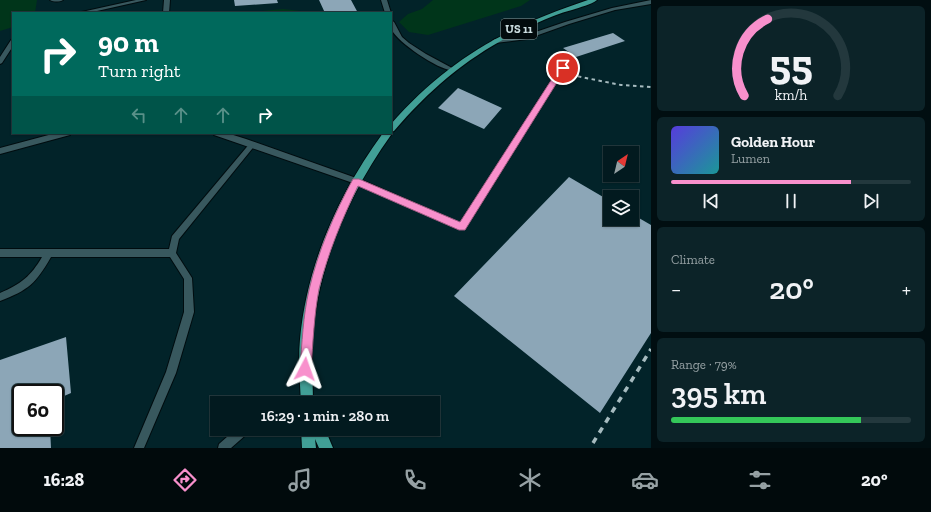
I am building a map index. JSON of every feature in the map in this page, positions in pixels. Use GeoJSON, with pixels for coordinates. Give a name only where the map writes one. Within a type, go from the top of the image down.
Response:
{"type":"FeatureCollection","features":[{"type":"Feature","properties":{"kind":"main road","name":"US 11"},"geometry":{"type":"LineString","coordinates":[[392,129],[402,115],[450,69],[495,40],[583,1],[594,0]]}},
{"type":"Feature","properties":{"kind":"main road"},"geometry":{"type":"LineString","coordinates":[[307,396],[305,369],[308,332],[314,290],[334,226],[356,181],[387,134]]}},
{"type":"Feature","properties":{"kind":"main road"},"geometry":{"type":"LineString","coordinates":[[308,436],[309,448]]}},
{"type":"Feature","properties":{"kind":"main road"},"geometry":{"type":"LineString","coordinates":[[321,436],[326,448]]}},
{"type":"Feature","properties":{"kind":"street"},"geometry":{"type":"LineString","coordinates":[[166,12],[167,0]]}},
{"type":"Feature","properties":{"kind":"street"},"geometry":{"type":"LineString","coordinates":[[0,151],[63,134]]}},
{"type":"Feature","properties":{"kind":"street"},"geometry":{"type":"LineString","coordinates":[[220,134],[253,144],[356,181]]}},
{"type":"Feature","properties":{"kind":"lane"},"geometry":{"type":"LineString","coordinates":[[85,12],[143,0]]}},
{"type":"Feature","properties":{"kind":"lane"},"geometry":{"type":"LineString","coordinates":[[384,0],[388,12]]}},
{"type":"Feature","properties":{"kind":"lane"},"geometry":{"type":"LineString","coordinates":[[495,40],[524,38],[614,9],[651,2]]}},
{"type":"Feature","properties":{"kind":"lane"},"geometry":{"type":"LineString","coordinates":[[392,25],[394,32],[401,41],[450,69]]}},
{"type":"Feature","properties":{"kind":"lane"},"geometry":{"type":"LineString","coordinates":[[0,62],[12,42]]}},
{"type":"Feature","properties":{"kind":"lane"},"geometry":{"type":"LineString","coordinates":[[356,181],[462,227],[563,68]]}},
{"type":"Feature","properties":{"kind":"lane"},"geometry":{"type":"LineString","coordinates":[[139,448],[172,373],[190,312],[188,278],[172,253],[175,238],[253,144]]}},
{"type":"Feature","properties":{"kind":"lane"},"geometry":{"type":"LineString","coordinates":[[0,253],[172,253]]}},
{"type":"Feature","properties":{"kind":"lane"},"geometry":{"type":"LineString","coordinates":[[0,297],[21,289],[35,278],[49,253]]}},
{"type":"Feature","properties":{"kind":"lane"},"geometry":{"type":"LineString","coordinates":[[223,448],[236,436]]}},
{"type":"Feature","properties":{"kind":"green space"},"geometry":{"type":"Polygon","coordinates":[[[0,0],[37,0],[35,12],[12,12],[12,27],[0,31],[0,0]]]}},
{"type":"Feature","properties":{"kind":"green space"},"geometry":{"type":"Polygon","coordinates":[[[433,0],[530,0],[521,6],[428,35],[409,32],[399,22],[408,14],[422,9],[433,0]]]}},
{"type":"Feature","properties":{"kind":"green space"},"geometry":{"type":"Polygon","coordinates":[[[283,9],[302,12],[252,12],[283,9]]]}},
{"type":"Feature","properties":{"kind":"building"},"geometry":{"type":"Polygon","coordinates":[[[234,0],[277,0],[278,3],[235,6],[234,0]]]}},
{"type":"Feature","properties":{"kind":"building"},"geometry":{"type":"Polygon","coordinates":[[[319,0],[351,0],[357,12],[325,12],[319,0]]]}},
{"type":"Feature","properties":{"kind":"building"},"geometry":{"type":"Polygon","coordinates":[[[613,33],[625,41],[576,57],[563,48],[613,33]]]}},
{"type":"Feature","properties":{"kind":"building"},"geometry":{"type":"Polygon","coordinates":[[[458,88],[502,108],[484,129],[438,108],[458,88]]]}},
{"type":"Feature","properties":{"kind":"building"},"geometry":{"type":"Polygon","coordinates":[[[569,177],[603,197],[603,226],[639,226],[639,218],[651,225],[651,333],[600,413],[454,296],[569,177]]]}},
{"type":"Feature","properties":{"kind":"building"},"geometry":{"type":"Polygon","coordinates":[[[66,337],[71,393],[64,396],[64,384],[12,384],[12,436],[50,436],[51,448],[0,448],[0,360],[66,337]]]}},
{"type":"Feature","properties":{"kind":"railway"},"geometry":{"type":"LineString","coordinates":[[571,75],[621,85],[651,87]]}},
{"type":"Feature","properties":{"kind":"railway"},"geometry":{"type":"LineString","coordinates":[[593,443],[651,349]]}},
{"type":"Feature","properties":{"kind":"route"},"geometry":{"type":"LineString","coordinates":[[305,369],[308,332],[314,290],[334,226],[356,181],[462,227],[563,68]]}}]}
